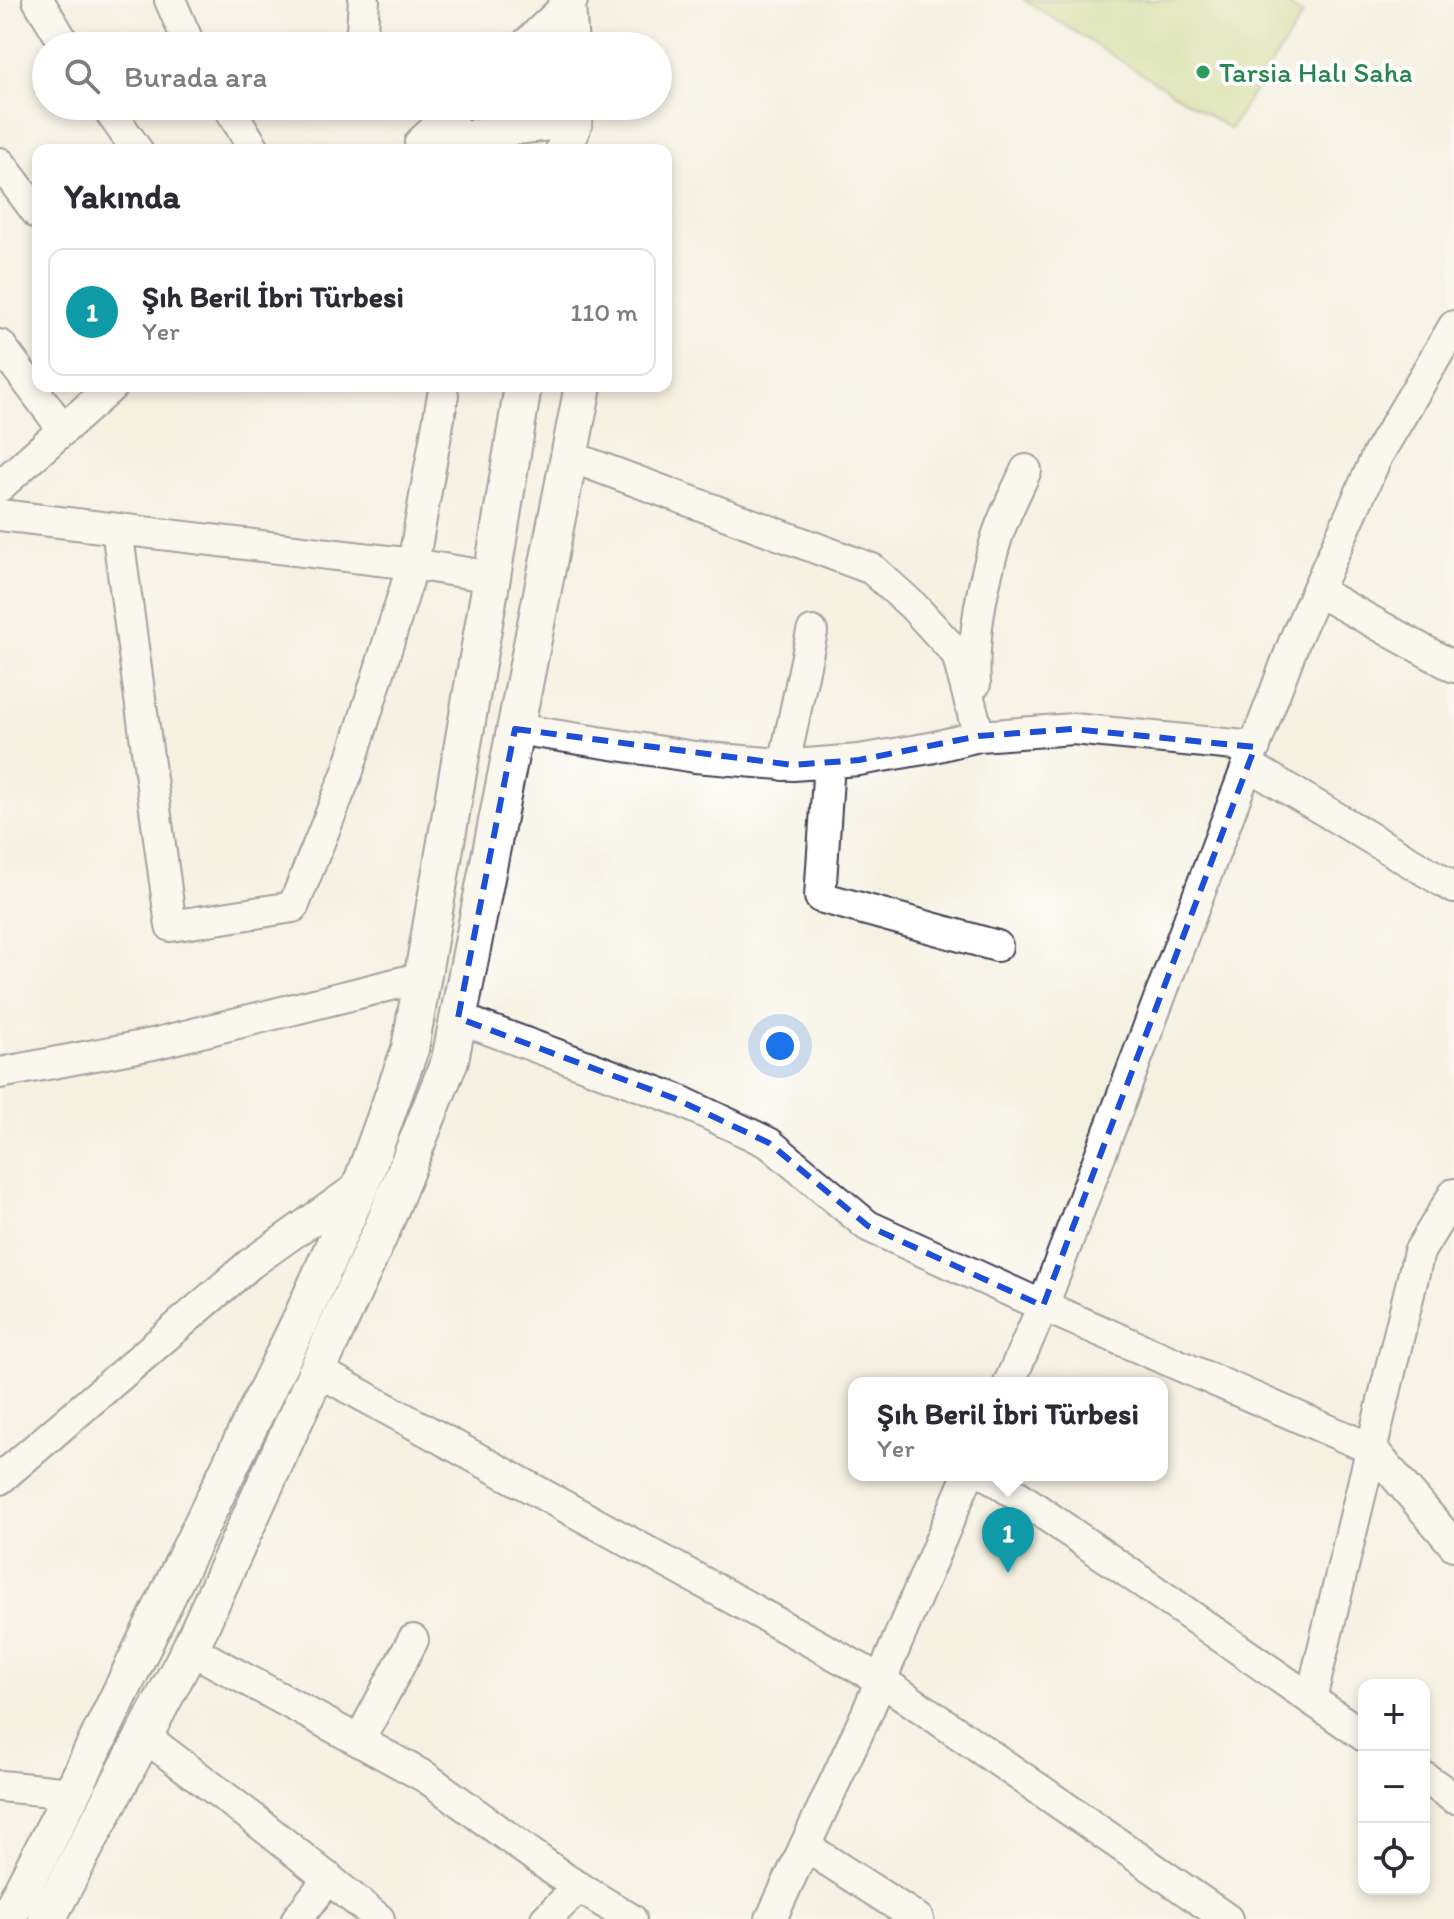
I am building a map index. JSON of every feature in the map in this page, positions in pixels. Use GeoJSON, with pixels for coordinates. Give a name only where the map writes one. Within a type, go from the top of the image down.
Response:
{"type":"FeatureCollection","features":[{"type":"Feature","properties":{"kind":"street"},"geometry":{"type":"LineString","coordinates":[[38,0],[57,32]]}},
{"type":"Feature","properties":{"kind":"street"},"geometry":{"type":"LineString","coordinates":[[170,0],[184,32]]}},
{"type":"Feature","properties":{"kind":"street"},"geometry":{"type":"LineString","coordinates":[[362,32],[364,0]]}},
{"type":"Feature","properties":{"kind":"street"},"geometry":{"type":"LineString","coordinates":[[538,32],[568,2]]}},
{"type":"Feature","properties":{"kind":"street"},"geometry":{"type":"LineString","coordinates":[[568,2],[569,32]]}},
{"type":"Feature","properties":{"kind":"street"},"geometry":{"type":"LineString","coordinates":[[116,120],[133,144]]}},
{"type":"Feature","properties":{"kind":"street"},"geometry":{"type":"LineString","coordinates":[[237,120],[251,144]]}},
{"type":"Feature","properties":{"kind":"street"},"geometry":{"type":"LineString","coordinates":[[417,144],[444,120]]}},
{"type":"Feature","properties":{"kind":"street"},"geometry":{"type":"LineString","coordinates":[[428,144],[574,132]]}},
{"type":"Feature","properties":{"kind":"street"},"geometry":{"type":"LineString","coordinates":[[0,163],[32,206]]}},
{"type":"Feature","properties":{"kind":"street"},"geometry":{"type":"LineString","coordinates":[[1012,1377],[1043,1306],[1296,637],[1377,456],[1454,326]]}},
{"type":"Feature","properties":{"kind":"street"},"geometry":{"type":"LineString","coordinates":[[0,345],[32,388]]}},
{"type":"Feature","properties":{"kind":"street"},"geometry":{"type":"LineString","coordinates":[[35,392],[63,429]]}},
{"type":"Feature","properties":{"kind":"street"},"geometry":{"type":"LineString","coordinates":[[0,486],[105,392]]}},
{"type":"Feature","properties":{"kind":"street"},"geometry":{"type":"LineString","coordinates":[[7,1919],[72,1793],[302,1317],[361,1185],[410,1049],[522,392]]}},
{"type":"Feature","properties":{"kind":"street"},"geometry":{"type":"LineString","coordinates":[[47,1919],[190,1649],[383,1227],[450,1060],[582,392]]}},
{"type":"Feature","properties":{"kind":"street"},"geometry":{"type":"LineString","coordinates":[[117,529],[171,926],[293,907],[348,771],[413,564],[443,395]]}},
{"type":"Feature","properties":{"kind":"street"},"geometry":{"type":"LineString","coordinates":[[569,456],[872,569],[913,606],[957,654],[979,736]]}},
{"type":"Feature","properties":{"kind":"street"},"geometry":{"type":"LineString","coordinates":[[979,736],[974,663],[978,611],[996,538],[1026,470]]}},
{"type":"Feature","properties":{"kind":"street"},"geometry":{"type":"LineString","coordinates":[[0,515],[413,564],[492,577]]}},
{"type":"Feature","properties":{"kind":"street"},"geometry":{"type":"LineString","coordinates":[[1317,591],[1454,667]]}},
{"type":"Feature","properties":{"kind":"street"},"geometry":{"type":"LineString","coordinates":[[784,765],[812,632]]}},
{"type":"Feature","properties":{"kind":"street"},"geometry":{"type":"LineString","coordinates":[[515,729],[695,757],[784,765],[859,760],[979,736],[1073,729],[1252,756],[1454,888]]}},
{"type":"Feature","properties":{"kind":"street"},"geometry":{"type":"LineString","coordinates":[[829,763],[820,897],[997,946]]}},
{"type":"Feature","properties":{"kind":"street"},"geometry":{"type":"LineString","coordinates":[[0,1073],[153,1044],[423,977]]}},
{"type":"Feature","properties":{"kind":"street"},"geometry":{"type":"LineString","coordinates":[[458,1018],[676,1099],[769,1143],[868,1226],[1372,1449],[1454,1545]]}},
{"type":"Feature","properties":{"kind":"street"},"geometry":{"type":"LineString","coordinates":[[0,1479],[250,1264],[361,1185]]}},
{"type":"Feature","properties":{"kind":"street"},"geometry":{"type":"LineString","coordinates":[[1311,1699],[1419,1252],[1443,1238],[1454,1194]]}},
{"type":"Feature","properties":{"kind":"street"},"geometry":{"type":"LineString","coordinates":[[318,1371],[881,1680],[1227,1919]]}},
{"type":"Feature","properties":{"kind":"street"},"geometry":{"type":"LineString","coordinates":[[771,1919],[881,1680],[965,1481]]}},
{"type":"Feature","properties":{"kind":"street"},"geometry":{"type":"LineString","coordinates":[[997,1481],[1358,1732]]}},
{"type":"Feature","properties":{"kind":"street"},"geometry":{"type":"LineString","coordinates":[[359,1741],[413,1640]]}},
{"type":"Feature","properties":{"kind":"street"},"geometry":{"type":"LineString","coordinates":[[190,1649],[427,1778],[579,1887],[631,1919]]}},
{"type":"Feature","properties":{"kind":"street"},"geometry":{"type":"LineString","coordinates":[[144,1736],[379,1919]]}},
{"type":"Feature","properties":{"kind":"street"},"geometry":{"type":"LineString","coordinates":[[1430,1781],[1454,1798]]}},
{"type":"Feature","properties":{"kind":"street"},"geometry":{"type":"LineString","coordinates":[[0,1786],[72,1793]]}},
{"type":"Feature","properties":{"kind":"street"},"geometry":{"type":"LineString","coordinates":[[805,1846],[918,1919]]}},
{"type":"Feature","properties":{"kind":"street"},"geometry":{"type":"LineString","coordinates":[[297,1919],[329,1878]]}},
{"type":"Feature","properties":{"kind":"street"},"geometry":{"type":"LineString","coordinates":[[546,1919],[579,1887]]}},
{"type":"Feature","properties":{"kind":"highlighted area"},"geometry":{"type":"Polygon","coordinates":[[[515,729],[793,765],[859,760],[979,736],[1073,729],[1255,747],[1043,1306],[868,1226],[769,1143],[676,1099],[458,1018],[515,729]]]}},
{"type":"Feature","properties":{"kind":"green space","name":"Tarsia Halı Saha"},"geometry":{"type":"Polygon","coordinates":[[[1024,0],[1280,0],[1303,15],[1230,129],[1024,0]]]}},
{"type":"Feature","properties":{"kind":"place","name":"Tarsia Halı Saha"},"geometry":{"type":"Point","coordinates":[1203,72]}},
{"type":"Feature","properties":{"kind":"place","name":"Şıh Beril İbri Türbesi"},"geometry":{"type":"Point","coordinates":[1008,1573]}}]}
